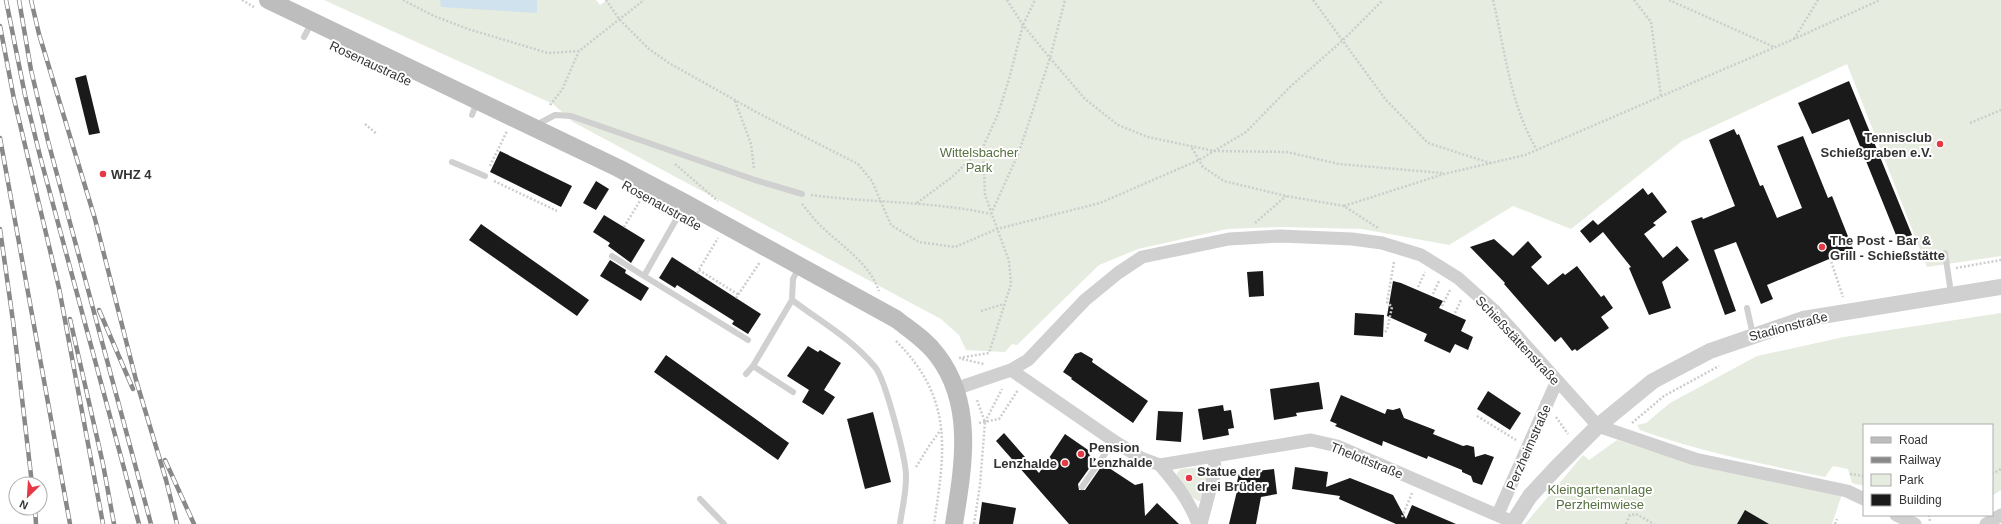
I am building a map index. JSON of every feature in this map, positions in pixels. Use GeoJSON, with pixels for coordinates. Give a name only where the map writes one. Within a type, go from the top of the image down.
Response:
{"type":"FeatureCollection","features":[{"type":"Feature","properties":{"kind":"main road","name":"Rosenaustraße"},"geometry":{"type":"LineString","coordinates":[[263,4],[308,29],[474,108],[533,127],[685,203],[896,319],[918,335],[937,354],[961,404],[963,425],[961,476],[954,524]]}},
{"type":"Feature","properties":{"kind":"street","name":"Schießstättenstraße"},"geometry":{"type":"LineString","coordinates":[[955,389],[1011,370],[1028,360],[1085,300],[1118,273],[1142,257],[1229,239],[1287,237],[1352,239],[1382,243],[1420,255],[1457,277],[1495,311],[1556,381],[1598,426],[1695,459],[1847,491],[1863,499]]}},
{"type":"Feature","properties":{"kind":"street","name":"Stadionstraße"},"geometry":{"type":"LineString","coordinates":[[1598,426],[1653,381],[1710,350],[1753,335],[1803,319],[1847,311],[1891,306],[2001,287]]}},
{"type":"Feature","properties":{"kind":"street","name":"Thelottstraße"},"geometry":{"type":"LineString","coordinates":[[1011,370],[1114,441],[1141,458],[1160,464],[1214,457],[1277,444],[1311,440],[1337,446],[1498,514],[1513,523]]}},
{"type":"Feature","properties":{"kind":"street","name":"Perzheimstraße"},"geometry":{"type":"LineString","coordinates":[[1498,514],[1556,381]]}},
{"type":"Feature","properties":{"kind":"street","name":"Perzheimstraße"},"geometry":{"type":"LineString","coordinates":[[1513,523],[1530,496],[1598,426]]}},
{"type":"Feature","properties":{"kind":"street"},"geometry":{"type":"LineString","coordinates":[[1201,524],[1215,471],[1214,457]]}},
{"type":"Feature","properties":{"kind":"street"},"geometry":{"type":"LineString","coordinates":[[1160,464],[1184,494],[1192,507],[1198,524]]}},
{"type":"Feature","properties":{"kind":"street"},"geometry":{"type":"LineString","coordinates":[[1986,524],[2001,515]]}},
{"type":"Feature","properties":{"kind":"street"},"geometry":{"type":"LineString","coordinates":[[1898,516],[1915,524]]}},
{"type":"Feature","properties":{"kind":"lane"},"geometry":{"type":"LineString","coordinates":[[533,127],[555,114],[571,116],[755,180],[802,194]]}},
{"type":"Feature","properties":{"kind":"lane"},"geometry":{"type":"LineString","coordinates":[[452,162],[485,176]]}},
{"type":"Feature","properties":{"kind":"lane"},"geometry":{"type":"LineString","coordinates":[[644,276],[685,203]]}},
{"type":"Feature","properties":{"kind":"lane"},"geometry":{"type":"LineString","coordinates":[[1945,254],[1952,295]]}},
{"type":"Feature","properties":{"kind":"lane"},"geometry":{"type":"LineString","coordinates":[[612,256],[748,340]]}},
{"type":"Feature","properties":{"kind":"lane"},"geometry":{"type":"LineString","coordinates":[[746,374],[753,366],[792,300],[793,279],[799,267]]}},
{"type":"Feature","properties":{"kind":"lane"},"geometry":{"type":"LineString","coordinates":[[792,300],[845,336],[877,368],[894,419],[907,478],[900,524]]}},
{"type":"Feature","properties":{"kind":"lane"},"geometry":{"type":"LineString","coordinates":[[1747,308],[1753,335]]}},
{"type":"Feature","properties":{"kind":"lane"},"geometry":{"type":"LineString","coordinates":[[753,366],[793,392]]}},
{"type":"Feature","properties":{"kind":"lane"},"geometry":{"type":"LineString","coordinates":[[1082,487],[1114,441]]}},
{"type":"Feature","properties":{"kind":"lane"},"geometry":{"type":"LineString","coordinates":[[700,499],[724,524]]}},
{"type":"Feature","properties":{"kind":"path"},"geometry":{"type":"LineString","coordinates":[[242,0],[263,4]]}},
{"type":"Feature","properties":{"kind":"path"},"geometry":{"type":"LineString","coordinates":[[403,0],[434,16],[468,29],[548,53],[579,51]]}},
{"type":"Feature","properties":{"kind":"path"},"geometry":{"type":"LineString","coordinates":[[606,0],[620,20],[649,49],[669,63],[734,100],[858,164],[872,181],[891,225],[919,242],[955,247],[997,229],[1100,203],[1199,160],[1246,132],[1291,86],[1342,41],[1383,0]]}},
{"type":"Feature","properties":{"kind":"path"},"geometry":{"type":"LineString","coordinates":[[533,127],[562,90],[579,51],[644,0]]}},
{"type":"Feature","properties":{"kind":"path"},"geometry":{"type":"LineString","coordinates":[[1007,0],[1023,25],[1085,99],[1118,125],[1148,137],[1214,151],[1287,152],[1339,164],[1444,174]]}},
{"type":"Feature","properties":{"kind":"path"},"geometry":{"type":"LineString","coordinates":[[917,203],[952,177],[983,147],[998,114],[1023,25],[1035,0]]}},
{"type":"Feature","properties":{"kind":"path"},"geometry":{"type":"LineString","coordinates":[[991,214],[1019,152],[1050,58],[1065,0]]}},
{"type":"Feature","properties":{"kind":"path"},"geometry":{"type":"LineString","coordinates":[[1313,0],[1386,100],[1428,143],[1491,163]]}},
{"type":"Feature","properties":{"kind":"path"},"geometry":{"type":"LineString","coordinates":[[1493,0],[1502,47],[1518,105],[1525,128],[1537,150]]}},
{"type":"Feature","properties":{"kind":"path"},"geometry":{"type":"LineString","coordinates":[[1634,0],[1652,22],[1661,96]]}},
{"type":"Feature","properties":{"kind":"path"},"geometry":{"type":"LineString","coordinates":[[1669,0],[1774,47]]}},
{"type":"Feature","properties":{"kind":"path"},"geometry":{"type":"LineString","coordinates":[[1794,39],[1818,0]]}},
{"type":"Feature","properties":{"kind":"path"},"geometry":{"type":"LineString","coordinates":[[1344,206],[1444,174],[1525,155],[1794,39],[1880,0]]}},
{"type":"Feature","properties":{"kind":"path"},"geometry":{"type":"LineString","coordinates":[[734,100],[751,144],[755,180]]}},
{"type":"Feature","properties":{"kind":"path"},"geometry":{"type":"LineString","coordinates":[[1970,123],[2001,110]]}},
{"type":"Feature","properties":{"kind":"path"},"geometry":{"type":"LineString","coordinates":[[365,124],[377,134]]}},
{"type":"Feature","properties":{"kind":"path"},"geometry":{"type":"LineString","coordinates":[[509,127],[485,176],[557,211]]}},
{"type":"Feature","properties":{"kind":"path"},"geometry":{"type":"LineString","coordinates":[[959,358],[989,353],[1011,284],[1009,261],[985,195],[983,147]]}},
{"type":"Feature","properties":{"kind":"path"},"geometry":{"type":"LineString","coordinates":[[1192,147],[1203,167],[1224,181],[1286,196],[1344,206],[1385,231]]}},
{"type":"Feature","properties":{"kind":"path"},"geometry":{"type":"LineString","coordinates":[[670,160],[721,203]]}},
{"type":"Feature","properties":{"kind":"path"},"geometry":{"type":"LineString","coordinates":[[802,194],[881,202],[917,203],[965,208],[991,214]]}},
{"type":"Feature","properties":{"kind":"path"},"geometry":{"type":"LineString","coordinates":[[1229,239],[1256,223],[1286,196]]}},
{"type":"Feature","properties":{"kind":"path"},"geometry":{"type":"LineString","coordinates":[[801,202],[822,227],[862,263],[875,280],[881,297]]}},
{"type":"Feature","properties":{"kind":"path"},"geometry":{"type":"LineString","coordinates":[[624,227],[638,206]]}},
{"type":"Feature","properties":{"kind":"path"},"geometry":{"type":"LineString","coordinates":[[719,236],[725,239]]}},
{"type":"Feature","properties":{"kind":"path"},"geometry":{"type":"LineString","coordinates":[[716,242],[698,272],[739,295]]}},
{"type":"Feature","properties":{"kind":"path"},"geometry":{"type":"LineString","coordinates":[[755,257],[762,260]]}},
{"type":"Feature","properties":{"kind":"path"},"geometry":{"type":"LineString","coordinates":[[1385,332],[1387,330],[1392,307],[1387,302],[1395,258]]}},
{"type":"Feature","properties":{"kind":"path"},"geometry":{"type":"LineString","coordinates":[[1830,258],[1847,311]]}},
{"type":"Feature","properties":{"kind":"path"},"geometry":{"type":"LineString","coordinates":[[1948,269],[2001,260]]}},
{"type":"Feature","properties":{"kind":"path"},"geometry":{"type":"LineString","coordinates":[[736,298],[758,266]]}},
{"type":"Feature","properties":{"kind":"path"},"geometry":{"type":"LineString","coordinates":[[1442,306],[1457,277]]}},
{"type":"Feature","properties":{"kind":"path"},"geometry":{"type":"LineString","coordinates":[[981,311],[1004,304]]}},
{"type":"Feature","properties":{"kind":"path"},"geometry":{"type":"LineString","coordinates":[[891,337],[905,351],[930,387],[942,428],[943,454],[934,524]]}},
{"type":"Feature","properties":{"kind":"path"},"geometry":{"type":"LineString","coordinates":[[1618,434],[1664,396],[1726,362]]}},
{"type":"Feature","properties":{"kind":"path"},"geometry":{"type":"LineString","coordinates":[[1011,370],[985,422],[999,419],[1025,379]]}},
{"type":"Feature","properties":{"kind":"path"},"geometry":{"type":"LineString","coordinates":[[1547,403],[1568,434],[1579,444]]}},
{"type":"Feature","properties":{"kind":"path"},"geometry":{"type":"LineString","coordinates":[[1477,416],[1528,447]]}},
{"type":"Feature","properties":{"kind":"path"},"geometry":{"type":"LineString","coordinates":[[907,478],[942,428]]}},
{"type":"Feature","properties":{"kind":"path"},"geometry":{"type":"LineString","coordinates":[[1850,474],[1863,476]]}},
{"type":"Feature","properties":{"kind":"path"},"geometry":{"type":"LineString","coordinates":[[1402,517],[1418,480]]}},
{"type":"Feature","properties":{"kind":"path"},"geometry":{"type":"LineString","coordinates":[[1626,524],[1630,515],[1636,514],[1654,524]]}},
{"type":"Feature","properties":{"kind":"path"},"geometry":{"type":"LineString","coordinates":[[1836,524],[1837,519]]}},
{"type":"Feature","properties":{"kind":"green space","name":"Wittelsbacher Park"},"geometry":{"type":"Polygon","coordinates":[[[324,0],[596,0],[600,5],[607,0],[2001,0],[2001,256],[1927,267],[1847,64],[1682,141],[1571,229],[1513,206],[1449,245],[1362,229],[1280,227],[1227,229],[1138,249],[1099,265],[1017,345],[1012,344],[1005,352],[966,350],[959,335],[941,319],[573,122],[553,104],[324,0]]]}},
{"type":"Feature","properties":{"kind":"green space"},"geometry":{"type":"Polygon","coordinates":[[[2001,313],[2001,490],[1993,495],[1993,424],[1863,424],[1863,486],[1852,483],[1848,469],[1833,466],[1825,477],[1732,457],[1686,445],[1640,430],[1637,425],[1646,423],[1670,403],[1757,356],[1844,337],[2001,313]]]}},
{"type":"Feature","properties":{"kind":"green space","name":"Kleingartenanlage Perzheimwiese"},"geometry":{"type":"Polygon","coordinates":[[[1617,440],[1696,465],[1842,494],[1832,524],[1525,524],[1583,455],[1589,460],[1617,440]]]}},
{"type":"Feature","properties":{"kind":"green space"},"geometry":{"type":"Polygon","coordinates":[[[1203,467],[1208,475],[1208,484],[1200,501],[1188,492],[1177,477],[1177,473],[1181,469],[1203,467]]]}},
{"type":"Feature","properties":{"kind":"water"},"geometry":{"type":"Polygon","coordinates":[[[440,0],[537,0],[537,13],[441,7],[440,0]]]}},
{"type":"Feature","properties":{"kind":"building"},"geometry":{"type":"Polygon","coordinates":[[[86,75],[100,133],[89,135],[75,78],[86,75]]]}},
{"type":"Feature","properties":{"kind":"building"},"geometry":{"type":"Polygon","coordinates":[[[1849,81],[1912,235],[1898,240],[1849,119],[1812,134],[1798,103],[1849,81]]]}},
{"type":"Feature","properties":{"kind":"building"},"geometry":{"type":"Polygon","coordinates":[[[1734,129],[1737,135],[1739,134],[1760,186],[1763,185],[1777,218],[1802,208],[1777,146],[1803,136],[1828,198],[1832,196],[1853,249],[1767,285],[1773,299],[1761,304],[1736,242],[1714,250],[1736,311],[1725,315],[1691,221],[1702,217],[1703,219],[1735,206],[1709,140],[1734,129]]]}},
{"type":"Feature","properties":{"kind":"building"},"geometry":{"type":"Polygon","coordinates":[[[500,151],[572,186],[561,207],[490,172],[500,151]]]}},
{"type":"Feature","properties":{"kind":"building"},"geometry":{"type":"Polygon","coordinates":[[[596,181],[609,189],[596,210],[583,203],[596,181]]]}},
{"type":"Feature","properties":{"kind":"building"},"geometry":{"type":"Polygon","coordinates":[[[1643,188],[1648,195],[1652,192],[1667,212],[1653,223],[1656,225],[1644,234],[1663,258],[1677,246],[1689,260],[1662,282],[1671,308],[1649,315],[1629,268],[1631,267],[1603,232],[1590,243],[1580,231],[1593,220],[1598,225],[1643,188]]]}},
{"type":"Feature","properties":{"kind":"building"},"geometry":{"type":"Polygon","coordinates":[[[604,215],[645,240],[631,263],[608,246],[610,243],[593,232],[604,215]]]}},
{"type":"Feature","properties":{"kind":"building"},"geometry":{"type":"Polygon","coordinates":[[[481,224],[589,300],[577,316],[469,240],[481,224]]]}},
{"type":"Feature","properties":{"kind":"building"},"geometry":{"type":"Polygon","coordinates":[[[1494,239],[1513,256],[1528,241],[1542,257],[1531,267],[1548,285],[1563,273],[1565,275],[1577,266],[1601,297],[1604,295],[1613,308],[1601,317],[1609,328],[1577,351],[1575,349],[1572,351],[1561,337],[1555,342],[1504,284],[1505,283],[1470,247],[1494,239]]]}},
{"type":"Feature","properties":{"kind":"building"},"geometry":{"type":"Polygon","coordinates":[[[672,257],[761,314],[748,334],[732,324],[734,321],[677,285],[675,288],[659,278],[672,257]]]}},
{"type":"Feature","properties":{"kind":"building"},"geometry":{"type":"Polygon","coordinates":[[[610,260],[626,270],[625,273],[649,288],[641,301],[600,276],[610,260]]]}},
{"type":"Feature","properties":{"kind":"building"},"geometry":{"type":"Polygon","coordinates":[[[1263,271],[1264,296],[1249,297],[1247,272],[1263,271]]]}},
{"type":"Feature","properties":{"kind":"building"},"geometry":{"type":"Polygon","coordinates":[[[1393,281],[1443,301],[1439,308],[1466,320],[1461,331],[1473,337],[1468,350],[1455,344],[1450,353],[1424,341],[1427,334],[1387,316],[1393,281]]]}},
{"type":"Feature","properties":{"kind":"building"},"geometry":{"type":"Polygon","coordinates":[[[1355,313],[1384,315],[1383,337],[1354,335],[1355,313]]]}},
{"type":"Feature","properties":{"kind":"building"},"geometry":{"type":"Polygon","coordinates":[[[808,346],[818,352],[820,350],[841,363],[824,390],[835,397],[823,415],[802,402],[809,390],[787,376],[808,346]]]}},
{"type":"Feature","properties":{"kind":"building"},"geometry":{"type":"Polygon","coordinates":[[[1081,352],[1093,359],[1092,362],[1148,401],[1133,423],[1063,372],[1075,354],[1081,352]]]}},
{"type":"Feature","properties":{"kind":"building"},"geometry":{"type":"Polygon","coordinates":[[[666,355],[789,443],[778,460],[654,372],[666,355]]]}},
{"type":"Feature","properties":{"kind":"building"},"geometry":{"type":"Polygon","coordinates":[[[1319,382],[1323,409],[1296,413],[1297,416],[1274,420],[1270,389],[1319,382]]]}},
{"type":"Feature","properties":{"kind":"building"},"geometry":{"type":"Polygon","coordinates":[[[1488,391],[1521,413],[1510,430],[1477,409],[1488,391]]]}},
{"type":"Feature","properties":{"kind":"building"},"geometry":{"type":"Polygon","coordinates":[[[1341,395],[1385,414],[1387,409],[1393,410],[1400,408],[1404,418],[1435,430],[1433,434],[1463,446],[1467,445],[1474,447],[1475,457],[1485,454],[1494,457],[1482,485],[1473,482],[1471,476],[1462,472],[1462,470],[1428,456],[1427,459],[1383,441],[1382,446],[1335,426],[1337,424],[1330,421],[1341,395]]]}},
{"type":"Feature","properties":{"kind":"building"},"geometry":{"type":"Polygon","coordinates":[[[1223,405],[1224,411],[1231,410],[1234,428],[1228,429],[1229,435],[1203,440],[1198,409],[1223,405]]]}},
{"type":"Feature","properties":{"kind":"building"},"geometry":{"type":"Polygon","coordinates":[[[1158,411],[1183,412],[1181,442],[1156,440],[1158,411]]]}},
{"type":"Feature","properties":{"kind":"building"},"geometry":{"type":"Polygon","coordinates":[[[873,412],[891,482],[865,489],[847,419],[873,412]]]}},
{"type":"Feature","properties":{"kind":"building"},"geometry":{"type":"Polygon","coordinates":[[[1004,433],[1039,473],[1065,434],[1091,452],[1089,455],[1096,459],[1078,484],[1079,490],[1085,490],[1103,464],[1135,485],[1143,483],[1145,516],[1157,503],[1179,524],[1069,524],[996,441],[1004,433]]]}},
{"type":"Feature","properties":{"kind":"building"},"geometry":{"type":"Polygon","coordinates":[[[1295,467],[1328,472],[1326,487],[1350,478],[1393,495],[1406,519],[1412,505],[1456,524],[1396,524],[1339,499],[1340,496],[1292,489],[1295,467]]]}},
{"type":"Feature","properties":{"kind":"building"},"geometry":{"type":"Polygon","coordinates":[[[1274,469],[1277,494],[1261,497],[1256,524],[1229,524],[1238,487],[1236,487],[1239,473],[1274,469]]]}},
{"type":"Feature","properties":{"kind":"building"},"geometry":{"type":"Polygon","coordinates":[[[982,502],[1016,508],[1013,524],[979,524],[982,502]]]}},
{"type":"Feature","properties":{"kind":"building"},"geometry":{"type":"Polygon","coordinates":[[[1745,510],[1769,524],[1737,524],[1745,510]]]}},
{"type":"Feature","properties":{"kind":"railway"},"geometry":{"type":"LineString","coordinates":[[6,0],[25,95],[40,156],[139,524]]}},
{"type":"Feature","properties":{"kind":"railway"},"geometry":{"type":"LineString","coordinates":[[19,0],[31,70],[48,141],[151,524]]}},
{"type":"Feature","properties":{"kind":"railway"},"geometry":{"type":"LineString","coordinates":[[31,0],[39,34],[95,219],[136,380],[166,480],[177,524]]}},
{"type":"Feature","properties":{"kind":"railway"},"geometry":{"type":"LineString","coordinates":[[0,26],[14,99],[59,288],[103,524]]}},
{"type":"Feature","properties":{"kind":"railway"},"geometry":{"type":"LineString","coordinates":[[0,138],[70,524]]}},
{"type":"Feature","properties":{"kind":"railway"},"geometry":{"type":"LineString","coordinates":[[0,229],[13,321],[31,476]]}},
{"type":"Feature","properties":{"kind":"railway"},"geometry":{"type":"LineString","coordinates":[[99,310],[133,389]]}},
{"type":"Feature","properties":{"kind":"railway"},"geometry":{"type":"LineString","coordinates":[[70,319],[103,464],[114,524]]}},
{"type":"Feature","properties":{"kind":"railway"},"geometry":{"type":"LineString","coordinates":[[165,460],[194,524]]}},
{"type":"Feature","properties":{"kind":"railway"},"geometry":{"type":"LineString","coordinates":[[36,516],[36,524]]}},
{"type":"Feature","properties":{"kind":"place","name":"Tennisclub Schießgraben e.V."},"geometry":{"type":"Point","coordinates":[1940,144]}},
{"type":"Feature","properties":{"kind":"place","name":"WHZ 4"},"geometry":{"type":"Point","coordinates":[103,174]}},
{"type":"Feature","properties":{"kind":"place","name":"The Post - Bar & Grill - Schießstätte"},"geometry":{"type":"Point","coordinates":[1822,247]}},
{"type":"Feature","properties":{"kind":"place","name":"Pension Lenzhalde"},"geometry":{"type":"Point","coordinates":[1081,454]}},
{"type":"Feature","properties":{"kind":"place","name":"Lenzhalde"},"geometry":{"type":"Point","coordinates":[1065,463]}},
{"type":"Feature","properties":{"kind":"place","name":"Statue der drei Brüder"},"geometry":{"type":"Point","coordinates":[1189,478]}}]}
